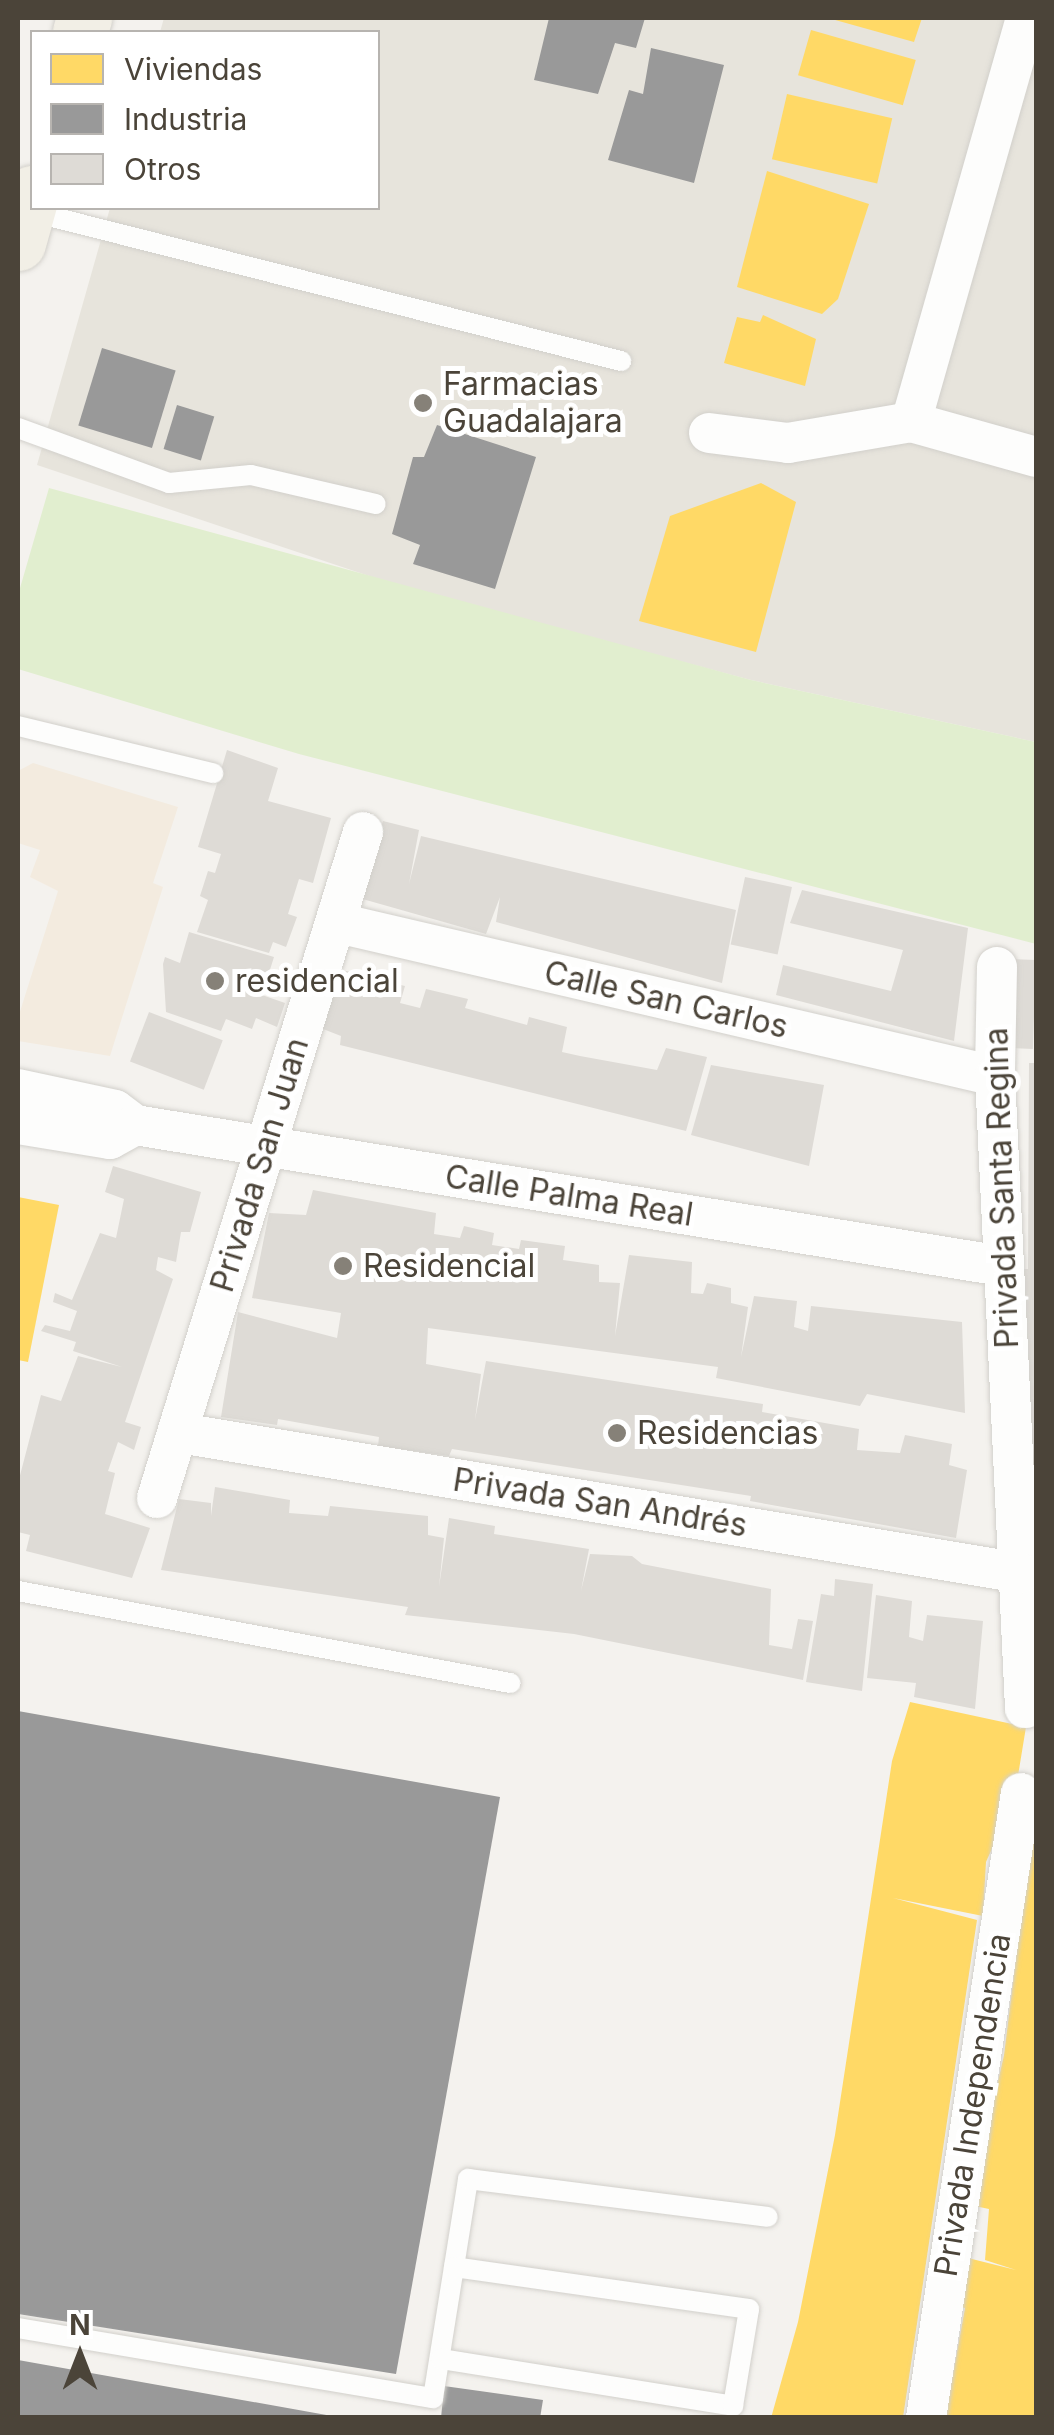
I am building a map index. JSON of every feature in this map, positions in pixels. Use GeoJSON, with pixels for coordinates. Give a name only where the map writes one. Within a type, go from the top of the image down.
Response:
{"type":"FeatureCollection","features":[{"type":"Feature","properties":{"kind":"street"},"geometry":{"type":"LineString","coordinates":[[910,422],[1026,18]]}},
{"type":"Feature","properties":{"kind":"street"},"geometry":{"type":"LineString","coordinates":[[708,434],[788,443],[910,422],[1036,457]]}},
{"type":"Feature","properties":{"kind":"street","name":"Privada San Juan"},"geometry":{"type":"LineString","coordinates":[[157,1498],[363,832]]}},
{"type":"Feature","properties":{"kind":"street","name":"Calle San Carlos"},"geometry":{"type":"LineString","coordinates":[[338,922],[995,1076]]}},
{"type":"Feature","properties":{"kind":"street","name":"Privada Santa Regina"},"geometry":{"type":"LineString","coordinates":[[997,967],[995,1076],[1024,1708]]}},
{"type":"Feature","properties":{"kind":"street","name":"Calle Palma Real"},"geometry":{"type":"LineString","coordinates":[[18,1089],[115,1110],[135,1125],[1002,1266]]}},
{"type":"Feature","properties":{"kind":"street","name":"Calle Palma Real"},"geometry":{"type":"LineString","coordinates":[[18,1124],[110,1139],[135,1125]]}},
{"type":"Feature","properties":{"kind":"street","name":"Privada San Andrés"},"geometry":{"type":"LineString","coordinates":[[180,1433],[1020,1574]]}},
{"type":"Feature","properties":{"kind":"street","name":"Privada Independencia"},"geometry":{"type":"LineString","coordinates":[[926,2418],[1021,1794]]}},
{"type":"Feature","properties":{"kind":"lane"},"geometry":{"type":"LineString","coordinates":[[26,215],[621,362]]}},
{"type":"Feature","properties":{"kind":"lane"},"geometry":{"type":"LineString","coordinates":[[18,428],[169,483],[251,475],[376,504]]}},
{"type":"Feature","properties":{"kind":"lane"},"geometry":{"type":"LineString","coordinates":[[18,726],[212,772]]}},
{"type":"Feature","properties":{"kind":"lane"},"geometry":{"type":"LineString","coordinates":[[18,1591],[510,1683]]}},
{"type":"Feature","properties":{"kind":"lane"},"geometry":{"type":"LineString","coordinates":[[18,2328],[433,2398],[468,2179],[768,2217]]}},
{"type":"Feature","properties":{"kind":"lane"},"geometry":{"type":"LineString","coordinates":[[441,2359],[733,2406],[749,2309],[454,2267]]}},
{"type":"Feature","properties":{"kind":"shaded area"},"geometry":{"type":"Polygon","coordinates":[[[164,18],[1036,18],[1036,742],[751,680],[405,588],[37,465],[109,210],[380,210],[380,30],[161,30],[164,18]]]}},
{"type":"Feature","properties":{"kind":"shaded area"},"geometry":{"type":"Polygon","coordinates":[[[33,763],[178,807],[153,883],[163,887],[110,1056],[18,1041],[18,1018],[58,891],[30,877],[40,850],[18,843],[18,771],[33,763]]]}},
{"type":"Feature","properties":{"kind":"green space"},"geometry":{"type":"Polygon","coordinates":[[[49,488],[751,680],[1036,742],[1036,944],[299,754],[18,669],[18,595],[49,488]]]}},
{"type":"Feature","properties":{"kind":"building: Viviendas"},"geometry":{"type":"Polygon","coordinates":[[[828,18],[922,18],[914,42],[828,18]]]}},
{"type":"Feature","properties":{"kind":"building: Viviendas"},"geometry":{"type":"Polygon","coordinates":[[[811,30],[916,60],[903,105],[798,75],[811,30]]]}},
{"type":"Feature","properties":{"kind":"building: Viviendas"},"geometry":{"type":"Polygon","coordinates":[[[787,94],[892,118],[877,184],[772,159],[787,94]]]}},
{"type":"Feature","properties":{"kind":"building: Viviendas"},"geometry":{"type":"Polygon","coordinates":[[[767,171],[869,204],[838,299],[822,314],[737,287],[767,171]]]}},
{"type":"Feature","properties":{"kind":"building: Viviendas"},"geometry":{"type":"Polygon","coordinates":[[[763,315],[816,339],[805,386],[724,363],[737,317],[760,322],[763,315]]]}},
{"type":"Feature","properties":{"kind":"building: Viviendas"},"geometry":{"type":"Polygon","coordinates":[[[761,483],[796,502],[756,652],[639,621],[670,516],[761,483]]]}},
{"type":"Feature","properties":{"kind":"building: Viviendas"},"geometry":{"type":"Polygon","coordinates":[[[18,1197],[59,1205],[28,1362],[18,1360],[18,1197]]]}},
{"type":"Feature","properties":{"kind":"building: Viviendas"},"geometry":{"type":"Polygon","coordinates":[[[910,1702],[1026,1727],[1014,1800],[986,1862],[983,1916],[893,1898],[977,1920],[903,2418],[771,2418],[798,2322],[835,2135],[892,1761],[910,1702]]]}},
{"type":"Feature","properties":{"kind":"building: Viviendas"},"geometry":{"type":"Polygon","coordinates":[[[1036,1796],[1036,2418],[945,2418],[965,2308],[952,2305],[968,2258],[1016,2270],[985,2260],[989,2209],[970,2205],[1004,2055],[1036,1796]]]}},
{"type":"Feature","properties":{"kind":"building: Industria"},"geometry":{"type":"Polygon","coordinates":[[[549,18],[645,18],[636,48],[615,43],[598,94],[534,80],[549,18]]]}},
{"type":"Feature","properties":{"kind":"building: Industria"},"geometry":{"type":"Polygon","coordinates":[[[651,48],[724,65],[694,183],[608,160],[629,90],[643,94],[651,48]]]}},
{"type":"Feature","properties":{"kind":"building: Industria"},"geometry":{"type":"Polygon","coordinates":[[[102,348],[176,371],[152,448],[78,425],[102,348]]]}},
{"type":"Feature","properties":{"kind":"building: Industria"},"geometry":{"type":"Polygon","coordinates":[[[177,405],[214,416],[201,460],[164,449],[177,405]]]}},
{"type":"Feature","properties":{"kind":"building: Industria"},"geometry":{"type":"Polygon","coordinates":[[[437,425],[536,457],[495,589],[413,564],[420,545],[392,534],[413,457],[424,457],[437,425]]]}},
{"type":"Feature","properties":{"kind":"building: Industria"},"geometry":{"type":"Polygon","coordinates":[[[18,1711],[500,1797],[396,2374],[18,2314],[18,1711]]]}},
{"type":"Feature","properties":{"kind":"building: Industria"},"geometry":{"type":"Polygon","coordinates":[[[18,2360],[332,2416],[332,2418],[18,2418],[18,2360]]]}},
{"type":"Feature","properties":{"kind":"building: Industria"},"geometry":{"type":"Polygon","coordinates":[[[444,2386],[543,2400],[540,2418],[441,2418],[444,2386]]]}},
{"type":"Feature","properties":{"kind":"building: Otros"},"geometry":{"type":"Polygon","coordinates":[[[227,750],[278,768],[268,801],[331,818],[313,883],[299,879],[288,914],[297,917],[286,947],[273,942],[269,953],[197,932],[208,900],[200,896],[208,871],[215,873],[221,854],[198,847],[227,750]]]}},
{"type":"Feature","properties":{"kind":"building: Otros"},"geometry":{"type":"Polygon","coordinates":[[[383,821],[419,830],[409,884],[421,836],[736,910],[722,983],[496,922],[500,897],[486,934],[359,898],[383,821]]]}},
{"type":"Feature","properties":{"kind":"building: Otros"},"geometry":{"type":"Polygon","coordinates":[[[745,877],[792,887],[778,954],[731,944],[745,877]]]}},
{"type":"Feature","properties":{"kind":"building: Otros"},"geometry":{"type":"Polygon","coordinates":[[[802,890],[968,928],[954,1041],[776,995],[783,965],[891,991],[903,950],[790,923],[802,890]]]}},
{"type":"Feature","properties":{"kind":"building: Otros","name":"residencial"},"geometry":{"type":"Polygon","coordinates":[[[189,932],[274,957],[262,995],[285,1003],[277,1027],[256,1018],[252,1029],[226,1019],[221,1031],[166,1012],[165,957],[180,963],[189,932]]]}},
{"type":"Feature","properties":{"kind":"building: Otros"},"geometry":{"type":"Polygon","coordinates":[[[1009,959],[1036,960],[1033,1049],[1006,1048],[1009,959]]]}},
{"type":"Feature","properties":{"kind":"building: Otros"},"geometry":{"type":"Polygon","coordinates":[[[336,969],[372,976],[371,985],[380,980],[405,986],[400,1003],[420,1008],[426,989],[468,999],[465,1008],[527,1025],[529,1017],[567,1027],[562,1052],[657,1070],[666,1048],[707,1057],[686,1131],[340,1045],[341,1036],[323,1029],[336,969]]]}},
{"type":"Feature","properties":{"kind":"building: Otros","name":"Residencial"},"geometry":{"type":"Polygon","coordinates":[[[149,1012],[223,1040],[204,1090],[130,1061],[149,1012]]]}},
{"type":"Feature","properties":{"kind":"building: Otros"},"geometry":{"type":"Polygon","coordinates":[[[1029,1063],[1036,1063],[1034,1513],[1011,1269],[1028,1269],[1029,1063]]]}},
{"type":"Feature","properties":{"kind":"building: Otros"},"geometry":{"type":"Polygon","coordinates":[[[711,1065],[824,1085],[809,1166],[691,1135],[711,1065]]]}},
{"type":"Feature","properties":{"kind":"building: Otros"},"geometry":{"type":"Polygon","coordinates":[[[113,1166],[201,1192],[190,1232],[181,1232],[176,1262],[158,1257],[156,1270],[173,1279],[125,1422],[141,1427],[134,1450],[118,1442],[108,1471],[115,1473],[105,1514],[150,1528],[132,1578],[26,1551],[30,1535],[18,1532],[18,1483],[41,1395],[61,1401],[78,1356],[122,1367],[73,1351],[76,1342],[41,1331],[45,1325],[70,1331],[77,1311],[53,1302],[55,1293],[72,1300],[100,1233],[116,1238],[124,1199],[105,1192],[113,1166]]]}},
{"type":"Feature","properties":{"kind":"building: Otros"},"geometry":{"type":"Polygon","coordinates":[[[313,1190],[436,1213],[434,1234],[460,1238],[464,1226],[494,1233],[492,1245],[519,1249],[521,1240],[565,1246],[563,1260],[599,1265],[599,1282],[620,1283],[615,1336],[629,1255],[692,1262],[691,1293],[703,1294],[707,1283],[731,1288],[731,1303],[748,1307],[741,1357],[754,1296],[797,1301],[794,1327],[808,1331],[811,1306],[962,1322],[965,1413],[867,1394],[860,1406],[716,1378],[718,1367],[428,1328],[426,1364],[481,1374],[475,1420],[486,1361],[763,1404],[762,1412],[859,1429],[857,1450],[900,1453],[905,1435],[952,1444],[949,1465],[967,1470],[956,1538],[750,1501],[751,1496],[452,1449],[449,1456],[378,1446],[379,1437],[278,1419],[277,1425],[221,1417],[238,1312],[337,1338],[341,1313],[252,1298],[269,1213],[306,1215],[313,1190]]]}},
{"type":"Feature","properties":{"kind":"building: Otros"},"geometry":{"type":"Polygon","coordinates":[[[215,1487],[290,1500],[289,1513],[328,1516],[330,1506],[428,1516],[428,1535],[444,1538],[439,1587],[449,1518],[495,1526],[494,1534],[589,1549],[581,1591],[590,1554],[632,1556],[642,1564],[771,1589],[769,1645],[792,1649],[798,1619],[813,1621],[803,1680],[574,1634],[405,1615],[408,1607],[161,1570],[179,1499],[211,1503],[211,1516],[215,1487]]]}},
{"type":"Feature","properties":{"kind":"building: Otros"},"geometry":{"type":"Polygon","coordinates":[[[835,1579],[873,1584],[862,1691],[806,1682],[821,1594],[834,1596],[835,1579]]]}},
{"type":"Feature","properties":{"kind":"building: Otros"},"geometry":{"type":"Polygon","coordinates":[[[876,1595],[912,1601],[909,1637],[923,1641],[927,1615],[983,1621],[975,1709],[914,1697],[916,1683],[867,1678],[876,1595]]]}},
{"type":"Feature","properties":{"kind":"place","name":"Farmacias Guadalajara"},"geometry":{"type":"Point","coordinates":[423,403]}},
{"type":"Feature","properties":{"kind":"place","name":"residencial"},"geometry":{"type":"Point","coordinates":[215,981]}},
{"type":"Feature","properties":{"kind":"place","name":"Residencial"},"geometry":{"type":"Point","coordinates":[343,1266]}},
{"type":"Feature","properties":{"kind":"place","name":"Residencias"},"geometry":{"type":"Point","coordinates":[617,1433]}}]}
